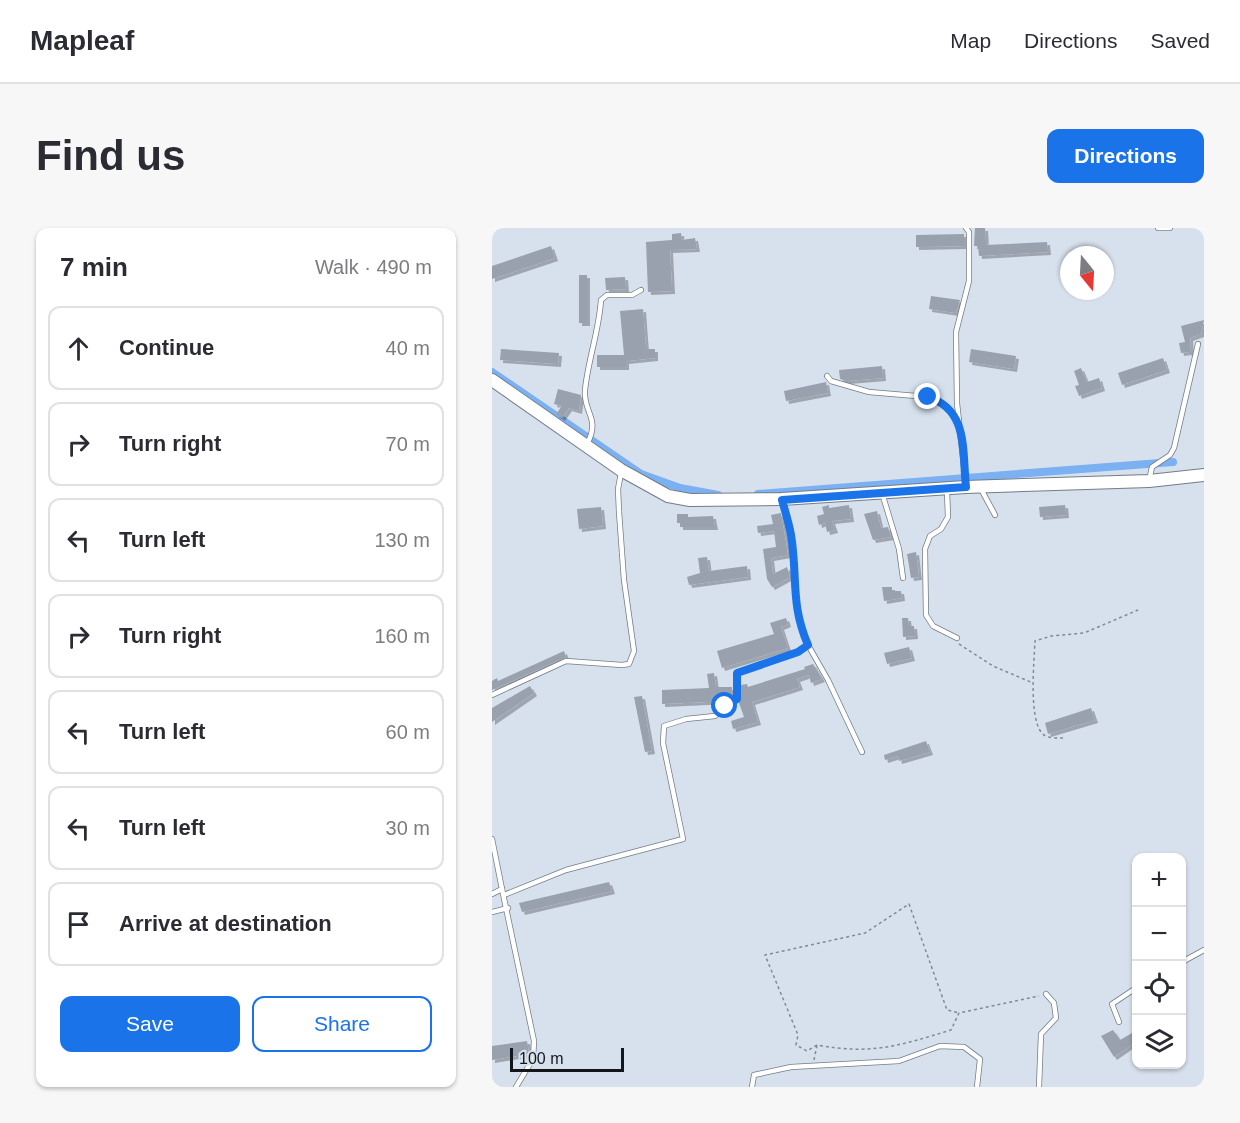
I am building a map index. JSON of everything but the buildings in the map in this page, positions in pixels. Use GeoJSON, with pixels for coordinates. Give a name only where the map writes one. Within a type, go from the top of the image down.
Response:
{"type":"FeatureCollection","features":[{"type":"Feature","properties":{"kind":"street"},"geometry":{"type":"LineString","coordinates":[[492,380],[621,470],[668,496],[690,500],[782,500],[979,486],[1149,481],[1204,475]]}},
{"type":"Feature","properties":{"kind":"lane"},"geometry":{"type":"LineString","coordinates":[[966,228],[969,232],[970,248],[969,282],[956,332],[959,420],[966,487]]}},
{"type":"Feature","properties":{"kind":"lane"},"geometry":{"type":"LineString","coordinates":[[1158,228],[1170,228]]}},
{"type":"Feature","properties":{"kind":"lane"},"geometry":{"type":"LineString","coordinates":[[586,446],[595,423],[585,389],[600,326],[601,300],[607,295],[632,295],[641,290]]}},
{"type":"Feature","properties":{"kind":"lane"},"geometry":{"type":"LineString","coordinates":[[1149,481],[1152,467],[1170,455],[1174,448],[1197,344]]}},
{"type":"Feature","properties":{"kind":"lane"},"geometry":{"type":"LineString","coordinates":[[827,376],[831,381],[869,392],[938,400],[959,420]]}},
{"type":"Feature","properties":{"kind":"lane"},"geometry":{"type":"LineString","coordinates":[[492,695],[566,661],[622,665],[629,663],[634,651],[624,580],[619,512],[618,489],[621,470]]}},
{"type":"Feature","properties":{"kind":"lane"},"geometry":{"type":"LineString","coordinates":[[979,486],[995,515]]}},
{"type":"Feature","properties":{"kind":"lane"},"geometry":{"type":"LineString","coordinates":[[947,488],[948,517],[941,529],[926,542],[926,615],[933,626],[957,638]]}},
{"type":"Feature","properties":{"kind":"lane"},"geometry":{"type":"LineString","coordinates":[[882,493],[899,549],[903,578]]}},
{"type":"Feature","properties":{"kind":"lane"},"geometry":{"type":"LineString","coordinates":[[782,500],[791,535],[794,600],[799,626],[862,752]]}},
{"type":"Feature","properties":{"kind":"lane"},"geometry":{"type":"LineString","coordinates":[[504,895],[566,870],[683,839],[663,743],[664,726],[686,719],[715,716],[737,699],[737,673],[798,652],[808,645]]}},
{"type":"Feature","properties":{"kind":"lane"},"geometry":{"type":"LineString","coordinates":[[492,839],[534,1041],[533,1059],[516,1087]]}},
{"type":"Feature","properties":{"kind":"lane"},"geometry":{"type":"LineString","coordinates":[[492,894],[502,889]]}},
{"type":"Feature","properties":{"kind":"lane"},"geometry":{"type":"LineString","coordinates":[[492,912],[508,908]]}},
{"type":"Feature","properties":{"kind":"lane"},"geometry":{"type":"LineString","coordinates":[[1184,961],[1204,950]]}},
{"type":"Feature","properties":{"kind":"lane"},"geometry":{"type":"LineString","coordinates":[[1119,1022],[1112,1004],[1132,991]]}},
{"type":"Feature","properties":{"kind":"lane"},"geometry":{"type":"LineString","coordinates":[[1039,1087],[1041,1034],[1056,1018],[1054,1002],[1046,994]]}},
{"type":"Feature","properties":{"kind":"lane"},"geometry":{"type":"LineString","coordinates":[[752,1087],[754,1075],[791,1067],[899,1061],[940,1046],[964,1047],[980,1059],[977,1087]]}},
{"type":"Feature","properties":{"kind":"path"},"geometry":{"type":"LineString","coordinates":[[1064,738],[1047,737],[1041,732],[1036,718],[1035,641],[1051,636],[1084,633],[1138,610]]}},
{"type":"Feature","properties":{"kind":"path"},"geometry":{"type":"LineString","coordinates":[[957,638],[959,647],[993,666],[1034,683]]}},
{"type":"Feature","properties":{"kind":"path"},"geometry":{"type":"LineString","coordinates":[[959,1013],[951,1030],[892,1048],[849,1051],[817,1046],[807,1052],[796,1045],[798,1035],[765,955],[865,933],[909,904],[947,1010],[959,1013],[1046,994]]}},
{"type":"Feature","properties":{"kind":"path"},"geometry":{"type":"LineString","coordinates":[[812,1066],[817,1046]]}},
{"type":"Feature","properties":{"kind":"waterway"},"geometry":{"type":"LineString","coordinates":[[492,372],[641,474],[680,488],[718,495]]}},
{"type":"Feature","properties":{"kind":"waterway"},"geometry":{"type":"LineString","coordinates":[[758,494],[1173,462]]}},
{"type":"Feature","properties":{"kind":"route"},"geometry":{"type":"LineString","coordinates":[[725,706],[737,699],[737,673],[798,652],[808,645],[799,626],[794,600],[791,535],[782,500],[966,487],[959,420],[945,405],[928,397]]}}]}
